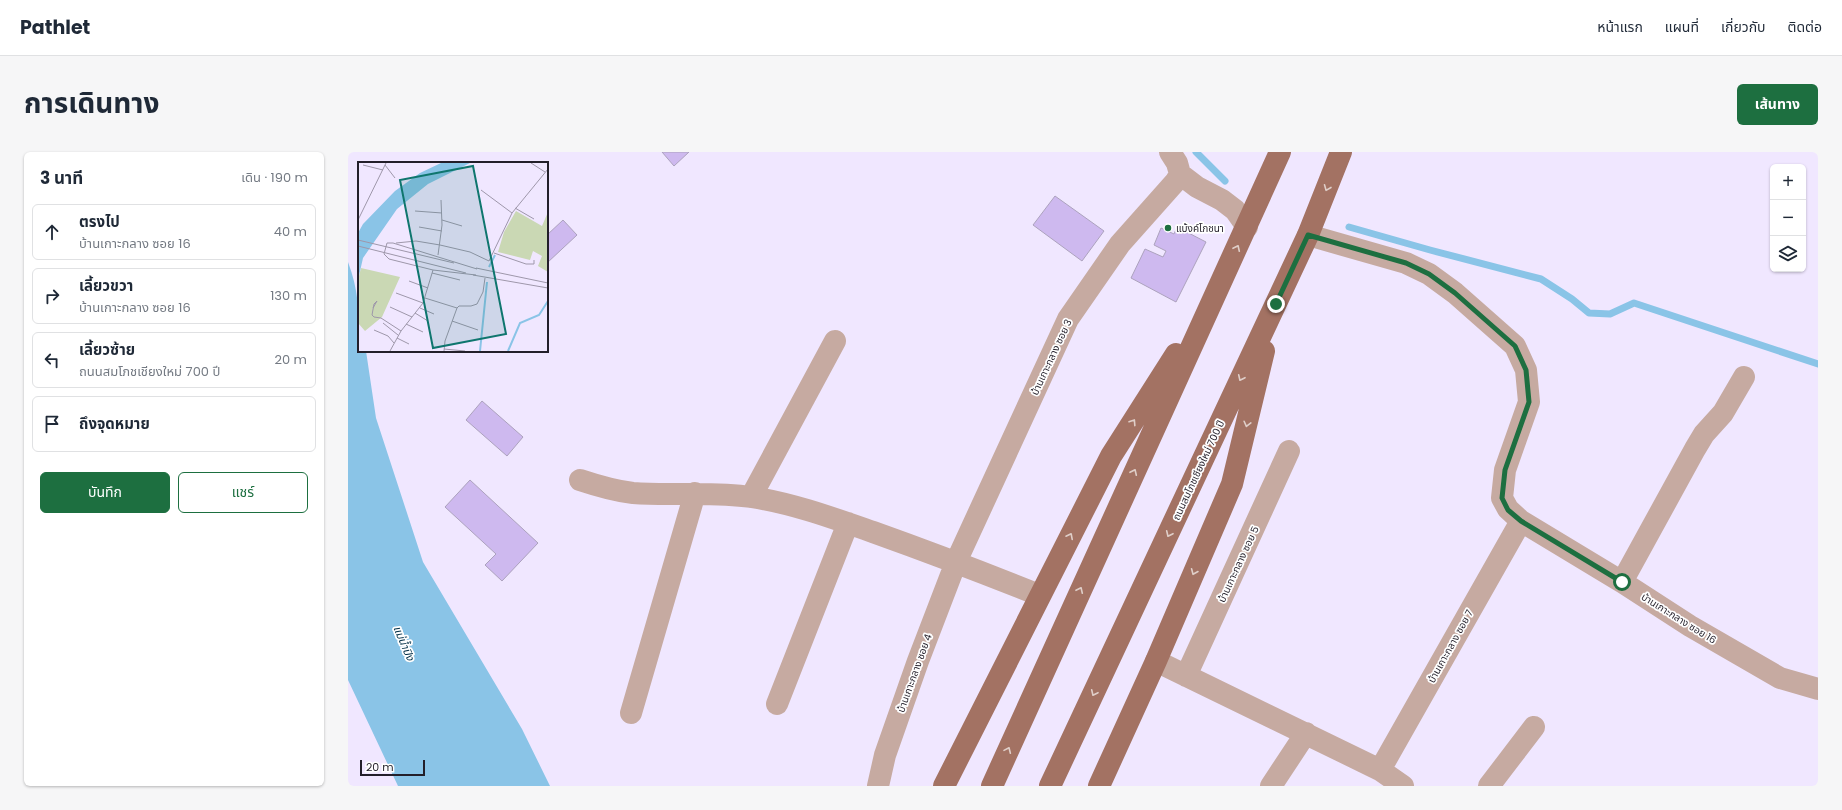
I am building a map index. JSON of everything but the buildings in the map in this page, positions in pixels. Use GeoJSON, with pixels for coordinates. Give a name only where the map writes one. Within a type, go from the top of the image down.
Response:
{"type":"FeatureCollection","features":[{"type":"Feature","properties":{"kind":"main road"},"geometry":{"type":"LineString","coordinates":[[992,786],[1280,152]]}},
{"type":"Feature","properties":{"kind":"main road","name":"ถนนสมโภชเชียงใหม่ 700 ปี"},"geometry":{"type":"LineString","coordinates":[[1050,786],[1308,235],[1341,152]]}},
{"type":"Feature","properties":{"kind":"main road"},"geometry":{"type":"LineString","coordinates":[[944,786],[1111,456],[1220,284]]}},
{"type":"Feature","properties":{"kind":"main road"},"geometry":{"type":"LineString","coordinates":[[1099,786],[1156,662],[1232,484],[1276,304]]}},
{"type":"Feature","properties":{"kind":"street"},"geometry":{"type":"LineString","coordinates":[[1170,152],[1177,163],[1180,174],[1196,187],[1222,200],[1236,210],[1247,227]]}},
{"type":"Feature","properties":{"kind":"street","name":"บ้านเกาะกลาง ซอย 3"},"geometry":{"type":"LineString","coordinates":[[956,562],[1068,319],[1120,244],[1171,188],[1180,174]]}},
{"type":"Feature","properties":{"kind":"street","name":"บ้านเกาะกลาง ซอย 16"},"geometry":{"type":"LineString","coordinates":[[1308,235],[1406,263],[1429,274],[1455,293],[1515,346],[1526,370],[1529,402],[1505,470],[1502,498],[1508,510],[1521,521],[1622,582],[1690,626],[1780,678],[1818,689]]}},
{"type":"Feature","properties":{"kind":"street"},"geometry":{"type":"LineString","coordinates":[[751,497],[835,341]]}},
{"type":"Feature","properties":{"kind":"street"},"geometry":{"type":"LineString","coordinates":[[1622,582],[1695,449],[1704,434],[1723,413],[1744,377]]}},
{"type":"Feature","properties":{"kind":"street","name":"บ้านเกาะกลาง ซอย 5"},"geometry":{"type":"LineString","coordinates":[[1186,676],[1289,452]]}},
{"type":"Feature","properties":{"kind":"street"},"geometry":{"type":"LineString","coordinates":[[580,480],[608,489],[633,493],[695,493],[751,497],[795,507],[848,523],[956,562],[1040,595]]}},
{"type":"Feature","properties":{"kind":"street"},"geometry":{"type":"LineString","coordinates":[[631,713],[695,493]]}},
{"type":"Feature","properties":{"kind":"street","name":"บ้านเกาะกลาง ซอย 7"},"geometry":{"type":"LineString","coordinates":[[1380,770],[1521,521]]}},
{"type":"Feature","properties":{"kind":"street"},"geometry":{"type":"LineString","coordinates":[[777,704],[848,523]]}},
{"type":"Feature","properties":{"kind":"street","name":"บ้านเกาะกลาง ซอย 4"},"geometry":{"type":"LineString","coordinates":[[878,786],[885,755],[918,661],[956,562]]}},
{"type":"Feature","properties":{"kind":"street"},"geometry":{"type":"LineString","coordinates":[[1156,662],[1380,770],[1403,786]]}},
{"type":"Feature","properties":{"kind":"street"},"geometry":{"type":"LineString","coordinates":[[1490,786],[1534,727]]}},
{"type":"Feature","properties":{"kind":"street"},"geometry":{"type":"LineString","coordinates":[[1271,786],[1306,733]]}},
{"type":"Feature","properties":{"kind":"water","name":"แม่น้ำปิง"},"geometry":{"type":"Polygon","coordinates":[[[348,262],[357,295],[358,352],[366,352],[376,418],[423,562],[522,729],[550,786],[398,786],[348,680],[348,262]]]}},
{"type":"Feature","properties":{"kind":"waterway"},"geometry":{"type":"LineString","coordinates":[[1196,152],[1225,181]]}},
{"type":"Feature","properties":{"kind":"waterway"},"geometry":{"type":"LineString","coordinates":[[1349,227],[1541,279],[1572,299],[1589,313],[1610,314],[1634,303],[1818,364]]}},
{"type":"Feature","properties":{"kind":"place","name":"แบ้งค์โภชนา"},"geometry":{"type":"Point","coordinates":[1168,228]}},
{"type":"Feature","properties":{"kind":"route"},"geometry":{"type":"LineString","coordinates":[[1276,304],[1308,235],[1406,263],[1429,274],[1455,293],[1515,346],[1526,370],[1529,402],[1505,470],[1502,498],[1508,510],[1521,521],[1622,582]]}}]}
